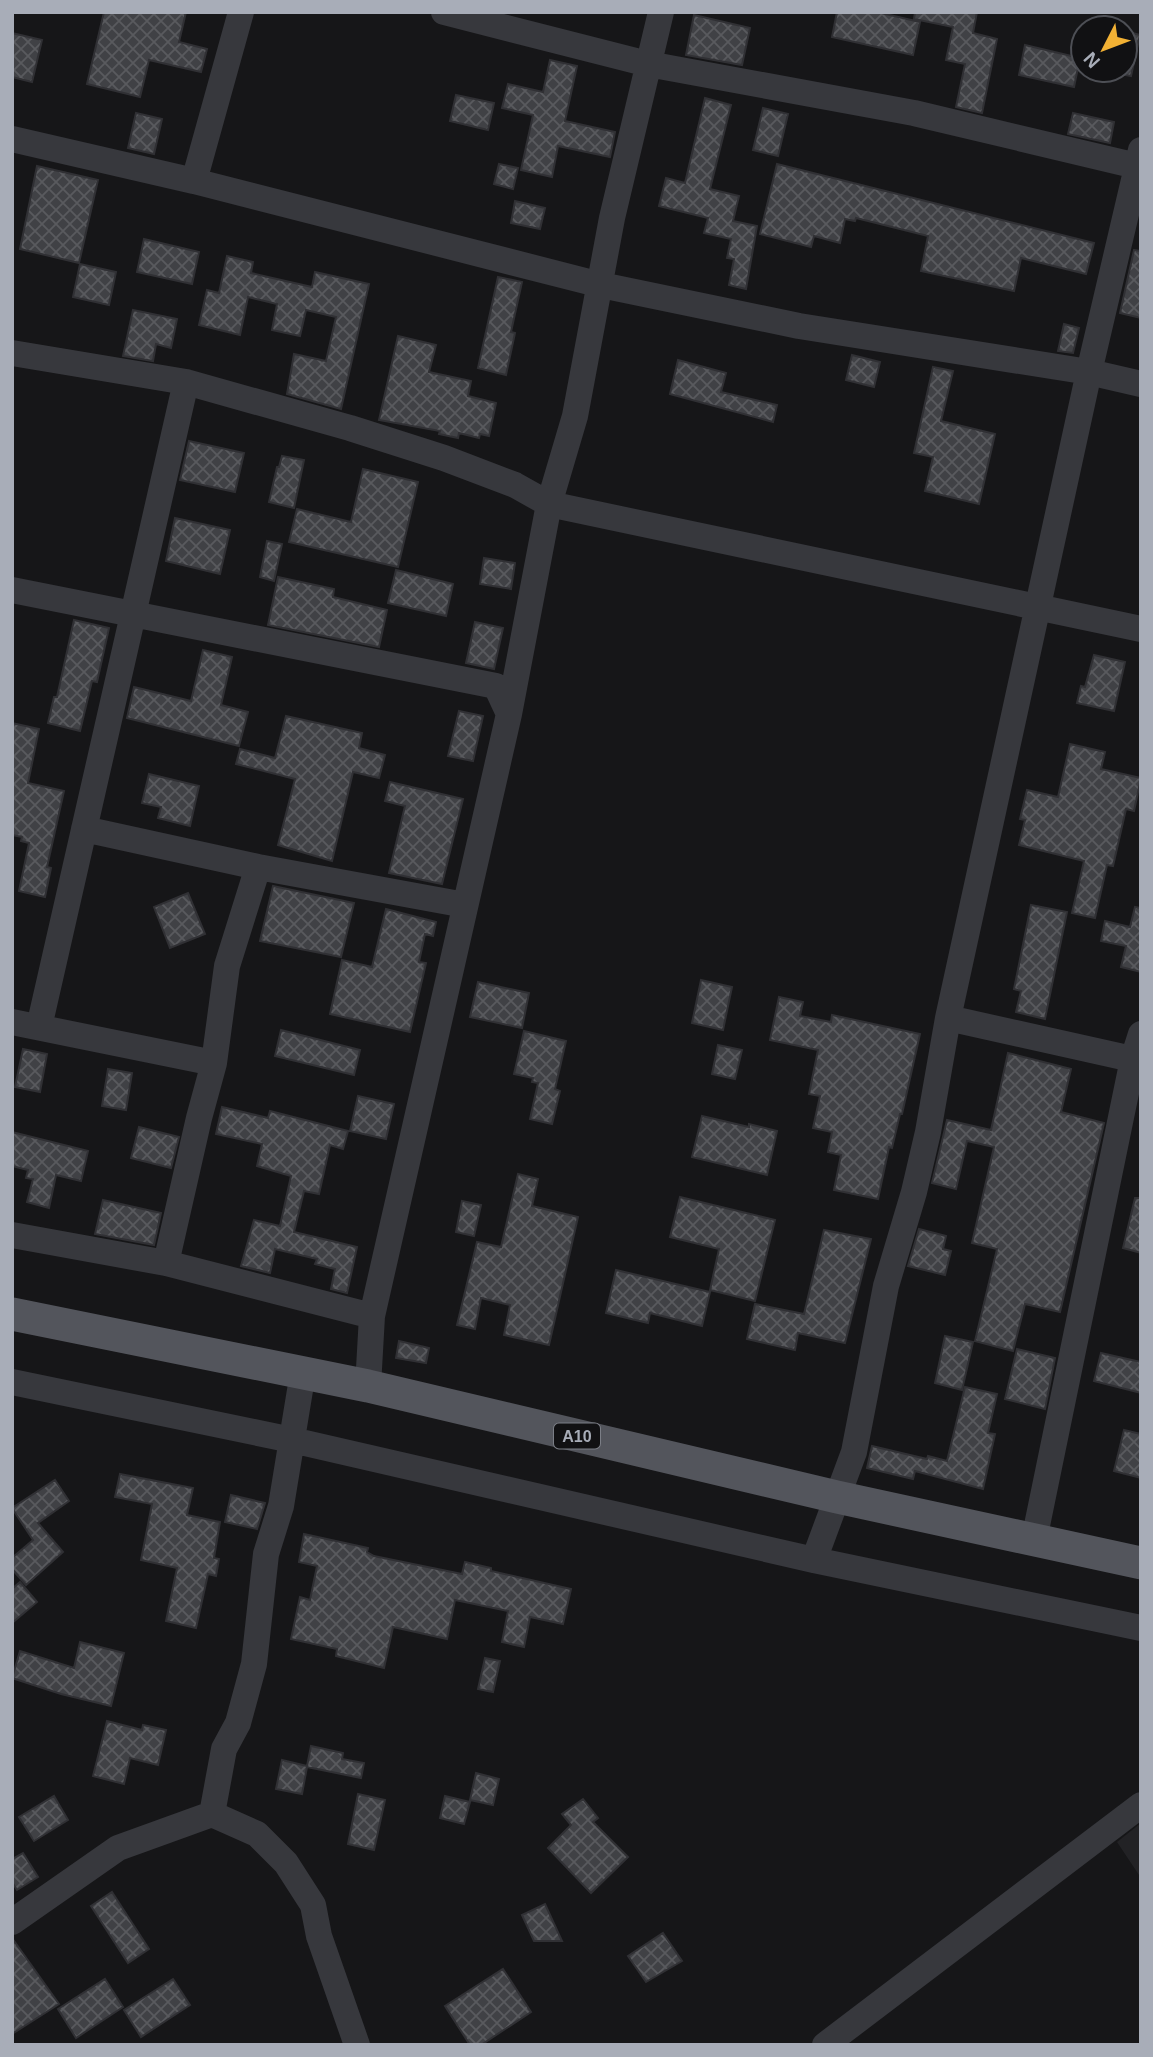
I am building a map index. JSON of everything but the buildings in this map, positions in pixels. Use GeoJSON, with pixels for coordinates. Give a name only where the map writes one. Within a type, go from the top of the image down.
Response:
{"type":"FeatureCollection","features":[{"type":"Feature","properties":{"kind":"main road","name":"A10"},"geometry":{"type":"LineString","coordinates":[[12,1314],[368,1386],[837,1497],[1141,1563]]}},
{"type":"Feature","properties":{"kind":"street"},"geometry":{"type":"LineString","coordinates":[[194,181],[242,12]]}},
{"type":"Feature","properties":{"kind":"street"},"geometry":{"type":"LineString","coordinates":[[444,12],[648,64],[914,113],[1140,161],[1089,372],[1037,608],[948,1018],[928,1132],[914,1192],[886,1286],[854,1452],[814,1560]]}},
{"type":"Feature","properties":{"kind":"street"},"geometry":{"type":"LineString","coordinates":[[368,1386],[372,1316],[509,714],[549,504],[575,416],[612,218],[661,12]]}},
{"type":"Feature","properties":{"kind":"street"},"geometry":{"type":"LineString","coordinates":[[12,139],[194,181],[601,285],[799,326],[1089,372],[1141,384]]}},
{"type":"Feature","properties":{"kind":"street"},"geometry":{"type":"LineString","coordinates":[[12,353],[186,382],[350,428],[444,458],[515,485],[549,504],[1141,629]]}},
{"type":"Feature","properties":{"kind":"street"},"geometry":{"type":"LineString","coordinates":[[39,1027],[186,382]]}},
{"type":"Feature","properties":{"kind":"street"},"geometry":{"type":"LineString","coordinates":[[12,590],[496,686],[509,714]]}},
{"type":"Feature","properties":{"kind":"street"},"geometry":{"type":"LineString","coordinates":[[84,829],[258,867],[465,905]]}},
{"type":"Feature","properties":{"kind":"street"},"geometry":{"type":"LineString","coordinates":[[166,1263],[214,1063],[227,966],[258,867]]}},
{"type":"Feature","properties":{"kind":"street"},"geometry":{"type":"LineString","coordinates":[[948,1018],[1137,1060]]}},
{"type":"Feature","properties":{"kind":"street"},"geometry":{"type":"LineString","coordinates":[[12,1022],[214,1063]]}},
{"type":"Feature","properties":{"kind":"street"},"geometry":{"type":"LineString","coordinates":[[1034,1540],[1141,1034]]}},
{"type":"Feature","properties":{"kind":"street"},"geometry":{"type":"LineString","coordinates":[[12,1235],[166,1263],[372,1316]]}},
{"type":"Feature","properties":{"kind":"street"},"geometry":{"type":"LineString","coordinates":[[212,1814],[224,1749],[238,1724],[254,1664],[266,1554],[281,1506],[303,1372]]}},
{"type":"Feature","properties":{"kind":"street"},"geometry":{"type":"LineString","coordinates":[[12,1382],[292,1440],[814,1560],[1141,1628]]}},
{"type":"Feature","properties":{"kind":"street"},"geometry":{"type":"LineString","coordinates":[[825,2045],[1141,1805]]}},
{"type":"Feature","properties":{"kind":"street"},"geometry":{"type":"LineString","coordinates":[[12,1922],[118,1847],[212,1814],[257,1834],[286,1863],[313,1905],[319,1936],[358,2045]]}},
{"type":"Feature","properties":{"kind":"shaded area"},"geometry":{"type":"Polygon","coordinates":[[[1141,1823],[1141,1878],[1117,1842],[1141,1823]]]}}]}
